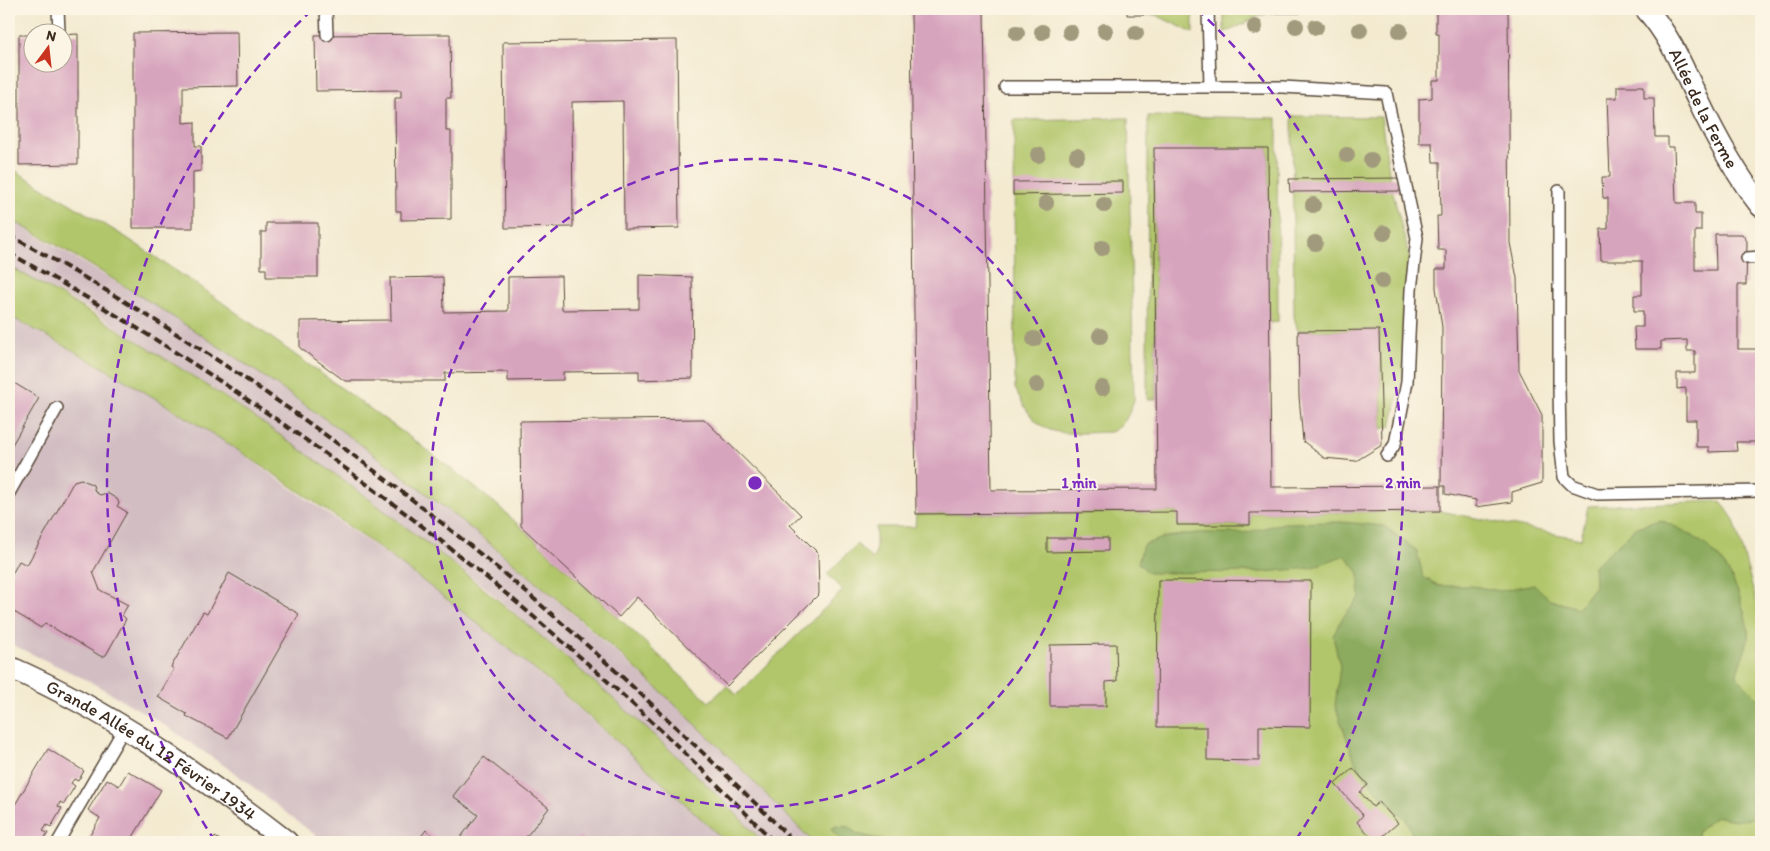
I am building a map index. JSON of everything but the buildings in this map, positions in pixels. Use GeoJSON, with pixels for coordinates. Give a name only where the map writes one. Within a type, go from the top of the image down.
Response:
{"type":"FeatureCollection","features":[{"type":"Feature","properties":{"kind":"street","name":"Allée de la Ferme"},"geometry":{"type":"LineString","coordinates":[[1646,9],[1669,38],[1721,147],[1745,186],[1761,206]]}},
{"type":"Feature","properties":{"kind":"street","name":"Grande Allée du 12 Février 1934"},"geometry":{"type":"LineString","coordinates":[[9,667],[125,727],[214,787],[287,842]]}},
{"type":"Feature","properties":{"kind":"lane"},"geometry":{"type":"LineString","coordinates":[[58,9],[59,22]]}},
{"type":"Feature","properties":{"kind":"lane"},"geometry":{"type":"LineString","coordinates":[[326,9],[327,35]]}},
{"type":"Feature","properties":{"kind":"lane"},"geometry":{"type":"LineString","coordinates":[[1208,9],[1210,87]]}},
{"type":"Feature","properties":{"kind":"lane"},"geometry":{"type":"LineString","coordinates":[[1005,88],[1283,87],[1386,93],[1416,238],[1411,290],[1407,382],[1395,444],[1386,456]]}},
{"type":"Feature","properties":{"kind":"lane"},"geometry":{"type":"LineString","coordinates":[[1559,191],[1559,386],[1560,441],[1564,477],[1572,485],[1597,494],[1761,491]]}},
{"type":"Feature","properties":{"kind":"lane"},"geometry":{"type":"LineString","coordinates":[[1747,258],[1761,256]]}},
{"type":"Feature","properties":{"kind":"lane"},"geometry":{"type":"LineString","coordinates":[[9,493],[57,408]]}},
{"type":"Feature","properties":{"kind":"lane"},"geometry":{"type":"LineString","coordinates":[[58,842],[125,727]]}},
{"type":"Feature","properties":{"kind":"shaded area"},"geometry":{"type":"Polygon","coordinates":[[[9,219],[145,299],[269,378],[432,497],[542,587],[687,715],[813,842],[763,842],[625,709],[487,589],[358,491],[226,397],[90,310],[9,266],[9,219]]]}},
{"type":"Feature","properties":{"kind":"shaded area"},"geometry":{"type":"Polygon","coordinates":[[[9,316],[142,390],[225,442],[400,564],[502,642],[650,771],[726,842],[324,842],[235,773],[157,720],[89,681],[9,643],[9,316]]]}},
{"type":"Feature","properties":{"kind":"green space"},"geometry":{"type":"Polygon","coordinates":[[[1144,9],[1193,9],[1193,33],[1156,15],[1144,15],[1144,9]]]}},
{"type":"Feature","properties":{"kind":"green space"},"geometry":{"type":"Polygon","coordinates":[[[1224,9],[1274,9],[1274,13],[1261,15],[1224,32],[1224,9]]]}},
{"type":"Feature","properties":{"kind":"green space"},"geometry":{"type":"Polygon","coordinates":[[[1148,116],[1277,118],[1278,322],[1269,323],[1268,148],[1154,149],[1156,399],[1147,399],[1148,116]]]}},
{"type":"Feature","properties":{"kind":"green space"},"geometry":{"type":"Polygon","coordinates":[[[1292,116],[1381,117],[1391,185],[1410,259],[1404,370],[1391,426],[1382,429],[1379,330],[1298,331],[1294,317],[1292,116]]]}},
{"type":"Feature","properties":{"kind":"green space"},"geometry":{"type":"Polygon","coordinates":[[[1128,118],[1134,400],[1123,423],[1111,432],[1064,433],[1053,431],[1042,426],[1033,418],[1015,388],[1014,120],[1128,118]]]}},
{"type":"Feature","properties":{"kind":"green space"},"geometry":{"type":"Polygon","coordinates":[[[9,167],[127,238],[209,293],[422,446],[496,504],[709,702],[727,686],[737,695],[843,590],[827,574],[857,544],[872,559],[876,553],[876,527],[915,527],[916,514],[1177,512],[1178,525],[1250,525],[1250,513],[1440,511],[1581,539],[1588,506],[1721,501],[1734,520],[1761,618],[1761,842],[813,842],[718,746],[629,662],[512,561],[451,513],[327,420],[263,376],[105,274],[9,219],[9,167]]]}},
{"type":"Feature","properties":{"kind":"green space"},"geometry":{"type":"Polygon","coordinates":[[[9,266],[84,309],[230,401],[370,500],[505,606],[596,683],[694,773],[763,842],[726,842],[541,675],[422,580],[308,498],[191,420],[70,349],[9,316],[9,266]]]}},
{"type":"Feature","properties":{"kind":"green space"},"geometry":{"type":"Polygon","coordinates":[[[1660,520],[1690,534],[1702,542],[1722,562],[1730,574],[1737,589],[1748,630],[1747,644],[1736,676],[1761,701],[1761,812],[1745,820],[1734,820],[1716,816],[1698,831],[1696,842],[1415,842],[1407,821],[1378,792],[1356,764],[1335,706],[1340,666],[1333,636],[1343,617],[1360,597],[1359,573],[1345,555],[1310,568],[1263,572],[1149,573],[1138,563],[1143,545],[1166,537],[1199,533],[1244,533],[1284,523],[1342,522],[1384,526],[1417,551],[1423,577],[1439,586],[1472,586],[1500,591],[1534,584],[1550,600],[1578,608],[1595,586],[1594,566],[1637,527],[1660,520]]]}},
{"type":"Feature","properties":{"kind":"green space"},"geometry":{"type":"Polygon","coordinates":[[[836,826],[849,827],[857,834],[891,842],[843,842],[831,829],[836,826]]]}},
{"type":"Feature","properties":{"kind":"railway"},"geometry":{"type":"LineString","coordinates":[[9,235],[100,287],[190,342],[362,462],[446,526],[606,662],[767,814],[794,842]]}},
{"type":"Feature","properties":{"kind":"railway"},"geometry":{"type":"LineString","coordinates":[[9,253],[113,314],[216,378],[316,447],[413,519],[508,595],[600,674],[689,757],[774,842]]}}]}
